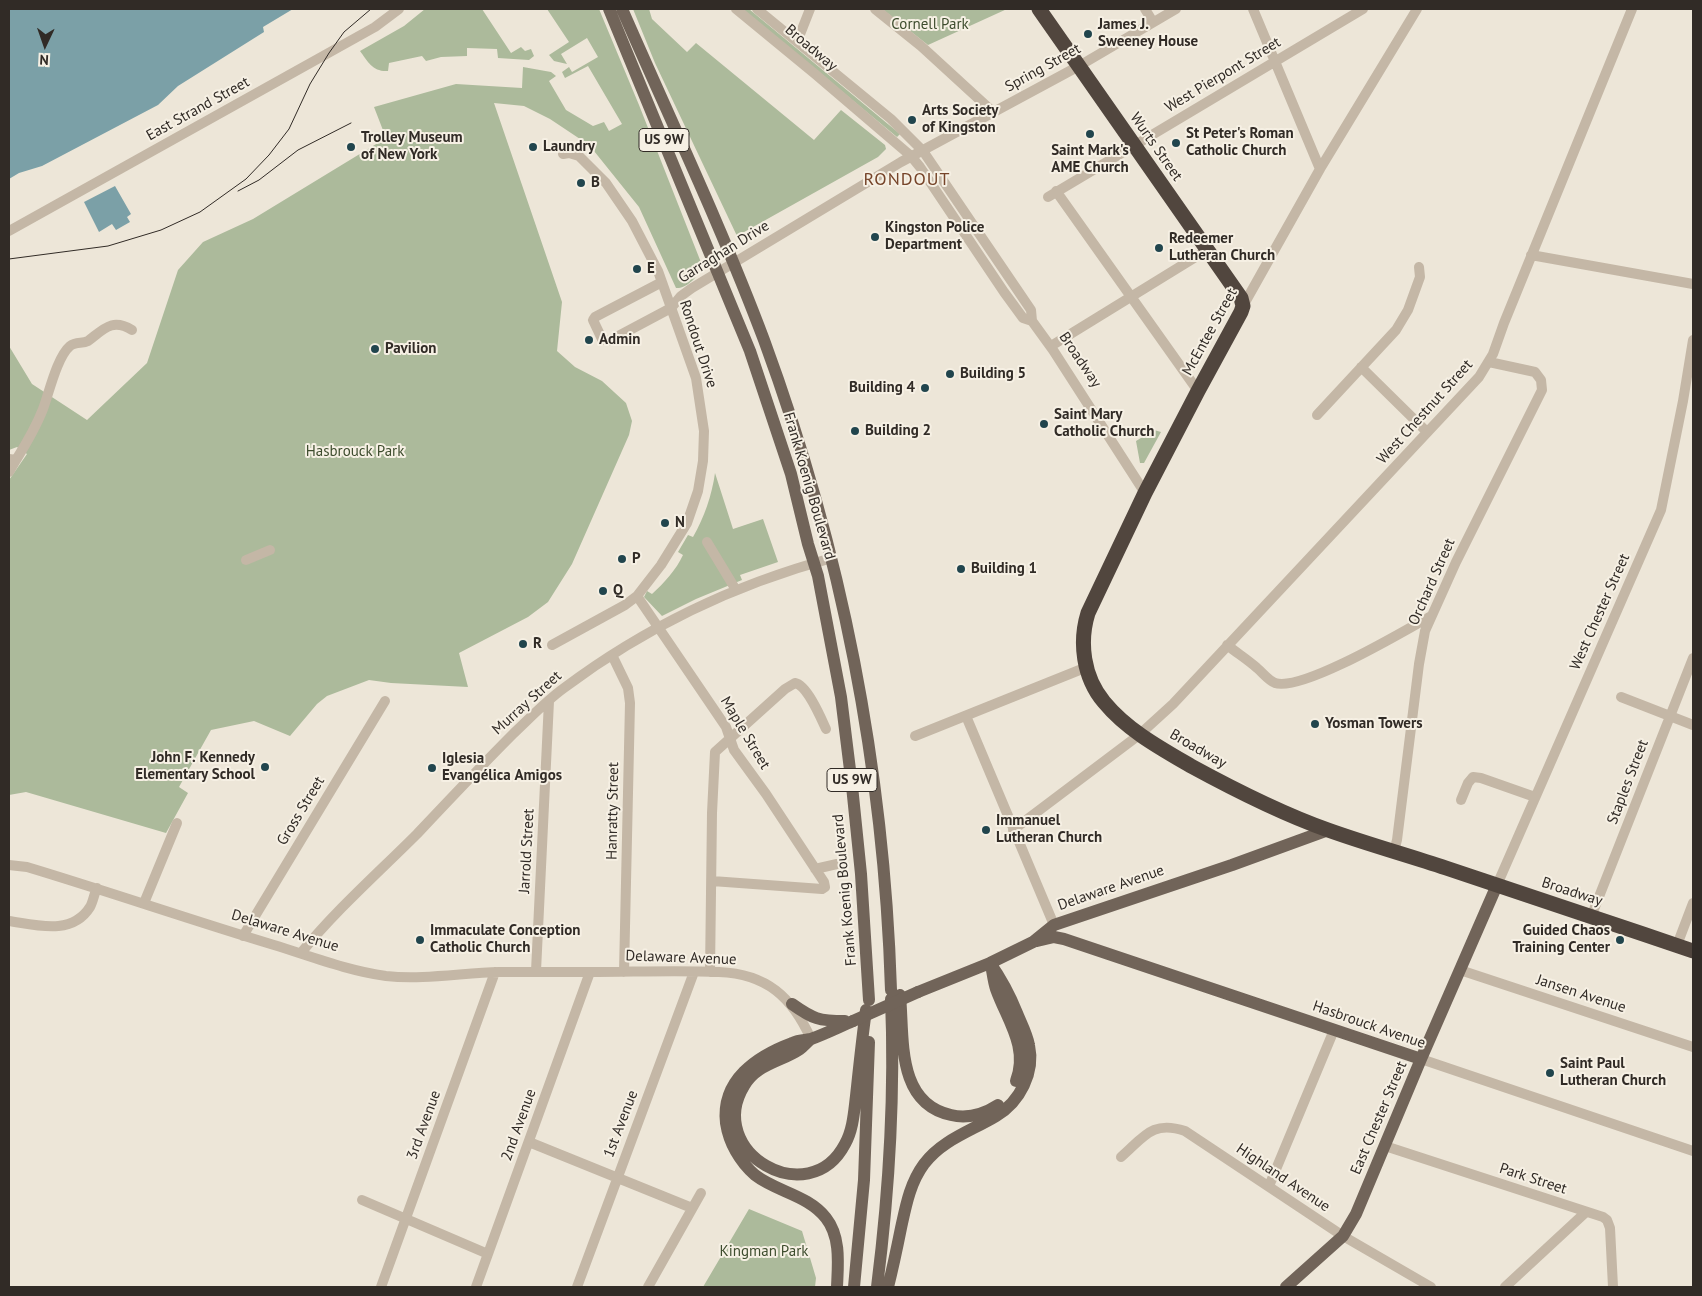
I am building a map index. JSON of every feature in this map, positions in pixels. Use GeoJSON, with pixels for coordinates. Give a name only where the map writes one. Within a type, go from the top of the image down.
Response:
{"type":"FeatureCollection","features":[{"type":"Feature","properties":{"kind":"highway","name":"Wurts Street"},"geometry":{"type":"LineString","coordinates":[[1039,9],[1241,298],[1243,306]]}},
{"type":"Feature","properties":{"kind":"highway","name":"McEntee Street"},"geometry":{"type":"LineString","coordinates":[[1145,493],[1243,306]]}},
{"type":"Feature","properties":{"kind":"highway","name":"Broadway"},"geometry":{"type":"LineString","coordinates":[[1145,493],[1088,613],[1084,627],[1083,644],[1091,680],[1103,701],[1139,735],[1237,792],[1328,830],[1693,951]]}},
{"type":"Feature","properties":{"kind":"main road","name":"Frank Koenig Boulevard"},"geometry":{"type":"LineString","coordinates":[[609,9],[750,351],[779,434],[818,576],[833,652],[847,744],[862,883],[868,1001],[866,1155],[854,1287]]}},
{"type":"Feature","properties":{"kind":"main road","name":"Frank Koenig Boulevard"},"geometry":{"type":"LineString","coordinates":[[622,9],[733,262],[765,343],[794,426],[832,558],[852,649],[867,732],[896,992],[889,1148],[877,1287]]}},
{"type":"Feature","properties":{"kind":"main road","name":"Delaware Avenue"},"geometry":{"type":"LineString","coordinates":[[811,1039],[990,963],[1033,942],[1054,925],[1232,865],[1328,830]]}},
{"type":"Feature","properties":{"kind":"main road","name":"East Chester Street"},"geometry":{"type":"LineString","coordinates":[[1286,1287],[1343,1236],[1356,1214],[1497,885]]}},
{"type":"Feature","properties":{"kind":"main road","name":"Hasbrouck Avenue"},"geometry":{"type":"LineString","coordinates":[[1033,942],[1054,937],[1064,939],[1421,1060]]}},
{"type":"Feature","properties":{"kind":"main road"},"geometry":{"type":"LineString","coordinates":[[896,992],[907,1071],[918,1095],[930,1106],[944,1113],[963,1117],[983,1113],[999,1104],[1011,1091],[1019,1074],[1021,1060],[1020,1045],[996,988],[990,963]]}},
{"type":"Feature","properties":{"kind":"main road"},"geometry":{"type":"LineString","coordinates":[[888,1287],[907,1202],[913,1181],[918,1172],[942,1146],[1004,1111],[1018,1096],[1027,1077],[1030,1060],[1029,1043],[1005,984],[990,963]]}},
{"type":"Feature","properties":{"kind":"main road"},"geometry":{"type":"LineString","coordinates":[[811,1039],[797,1051],[756,1072],[744,1086],[735,1111],[737,1129],[745,1146],[757,1161],[782,1173],[800,1174],[819,1169],[835,1158],[846,1144],[854,1110],[868,1001]]}},
{"type":"Feature","properties":{"kind":"main road"},"geometry":{"type":"LineString","coordinates":[[792,1004],[810,1017],[853,1021]]}},
{"type":"Feature","properties":{"kind":"main road"},"geometry":{"type":"LineString","coordinates":[[811,1039],[793,1042],[766,1054],[742,1072],[731,1090],[726,1110],[726,1121],[735,1151],[749,1169],[767,1182],[810,1203],[830,1223],[837,1247],[837,1287]]}},
{"type":"Feature","properties":{"kind":"street","name":"East Strand Street"},"geometry":{"type":"LineString","coordinates":[[9,231],[375,27],[399,9]]}},
{"type":"Feature","properties":{"kind":"street","name":"Broadway"},"geometry":{"type":"LineString","coordinates":[[736,9],[911,156],[1023,318],[1032,322],[1051,346],[1145,493]]}},
{"type":"Feature","properties":{"kind":"street","name":"Broadway"},"geometry":{"type":"LineString","coordinates":[[757,9],[891,119],[923,151],[1031,310],[1032,322]]}},
{"type":"Feature","properties":{"kind":"street"},"geometry":{"type":"LineString","coordinates":[[797,42],[810,9]]}},
{"type":"Feature","properties":{"kind":"street"},"geometry":{"type":"LineString","coordinates":[[875,9],[920,46],[993,112]]}},
{"type":"Feature","properties":{"kind":"street"},"geometry":{"type":"LineString","coordinates":[[1145,9],[1153,22]]}},
{"type":"Feature","properties":{"kind":"street","name":"Spring Street"},"geometry":{"type":"LineString","coordinates":[[923,151],[1079,66],[1176,9]]}},
{"type":"Feature","properties":{"kind":"street"},"geometry":{"type":"LineString","coordinates":[[1253,9],[1320,169]]}},
{"type":"Feature","properties":{"kind":"street","name":"West Pierpont Street"},"geometry":{"type":"LineString","coordinates":[[1132,297],[1052,194],[1363,9]]}},
{"type":"Feature","properties":{"kind":"street","name":"McEntee Street"},"geometry":{"type":"LineString","coordinates":[[1243,306],[1320,169],[1417,9]]}},
{"type":"Feature","properties":{"kind":"street","name":"West Chestnut Street"},"geometry":{"type":"LineString","coordinates":[[1014,830],[1139,735],[1173,704],[1479,377],[1489,362],[1632,9]]}},
{"type":"Feature","properties":{"kind":"street","name":"Garraghan Drive"},"geometry":{"type":"LineString","coordinates":[[662,282],[595,317],[593,320],[594,324],[602,339],[609,341],[671,308],[681,296],[733,262],[911,156],[923,151]]}},
{"type":"Feature","properties":{"kind":"street","name":"Rondout Drive"},"geometry":{"type":"LineString","coordinates":[[552,645],[625,605],[637,596],[661,565],[687,522],[698,491],[703,461],[704,431],[696,378],[658,271],[632,221],[606,183],[579,156],[569,153],[563,154]]}},
{"type":"Feature","properties":{"kind":"street"},"geometry":{"type":"LineString","coordinates":[[1051,346],[1207,250]]}},
{"type":"Feature","properties":{"kind":"street"},"geometry":{"type":"LineString","coordinates":[[1532,255],[1693,284]]}},
{"type":"Feature","properties":{"kind":"street"},"geometry":{"type":"LineString","coordinates":[[1317,415],[1396,330],[1408,310],[1420,277],[1419,267]]}},
{"type":"Feature","properties":{"kind":"street"},"geometry":{"type":"LineString","coordinates":[[1132,297],[1198,391]]}},
{"type":"Feature","properties":{"kind":"street"},"geometry":{"type":"LineString","coordinates":[[9,472],[12,460],[33,432],[43,410],[55,373],[68,347],[74,343],[88,341],[112,324],[119,324],[132,330]]}},
{"type":"Feature","properties":{"kind":"street","name":"West Chester Street"},"geometry":{"type":"LineString","coordinates":[[1497,885],[1661,510],[1688,402],[1693,340]]}},
{"type":"Feature","properties":{"kind":"street","name":"Orchard Street"},"geometry":{"type":"LineString","coordinates":[[1394,851],[1425,631],[1456,562],[1542,390],[1542,380],[1535,372],[1489,362]]}},
{"type":"Feature","properties":{"kind":"street"},"geometry":{"type":"LineString","coordinates":[[1361,366],[1427,432]]}},
{"type":"Feature","properties":{"kind":"street"},"geometry":{"type":"LineString","coordinates":[[706,542],[736,590]]}},
{"type":"Feature","properties":{"kind":"street"},"geometry":{"type":"LineString","coordinates":[[246,560],[270,550]]}},
{"type":"Feature","properties":{"kind":"street","name":"Murray Street"},"geometry":{"type":"LineString","coordinates":[[301,954],[323,927],[398,853],[493,754],[563,688],[612,654],[658,627],[696,608],[736,590],[832,558]]}},
{"type":"Feature","properties":{"kind":"street"},"geometry":{"type":"LineString","coordinates":[[637,596],[658,627]]}},
{"type":"Feature","properties":{"kind":"street"},"geometry":{"type":"LineString","coordinates":[[1227,645],[1268,679],[1274,683],[1285,684],[1317,675],[1431,616]]}},
{"type":"Feature","properties":{"kind":"street","name":"Maple Street"},"geometry":{"type":"LineString","coordinates":[[658,627],[726,727],[734,750],[766,794],[822,879],[825,887],[822,889],[712,881]]}},
{"type":"Feature","properties":{"kind":"street","name":"Hanratty Street"},"geometry":{"type":"LineString","coordinates":[[612,654],[628,688],[630,702],[624,972]]}},
{"type":"Feature","properties":{"kind":"street","name":"Staples Street"},"geometry":{"type":"LineString","coordinates":[[1591,917],[1693,658]]}},
{"type":"Feature","properties":{"kind":"street"},"geometry":{"type":"LineString","coordinates":[[915,736],[1087,667]]}},
{"type":"Feature","properties":{"kind":"street"},"geometry":{"type":"LineString","coordinates":[[710,972],[714,756],[718,748],[729,737],[785,689],[798,683],[806,691],[826,729]]}},
{"type":"Feature","properties":{"kind":"street"},"geometry":{"type":"LineString","coordinates":[[1622,697],[1693,725]]}},
{"type":"Feature","properties":{"kind":"street","name":"Gross Street"},"geometry":{"type":"LineString","coordinates":[[242,936],[385,701]]}},
{"type":"Feature","properties":{"kind":"street","name":"Jarrold Street"},"geometry":{"type":"LineString","coordinates":[[536,971],[549,702]]}},
{"type":"Feature","properties":{"kind":"street"},"geometry":{"type":"LineString","coordinates":[[966,716],[1054,925]]}},
{"type":"Feature","properties":{"kind":"street"},"geometry":{"type":"LineString","coordinates":[[1461,800],[1468,783],[1474,777],[1535,797]]}},
{"type":"Feature","properties":{"kind":"street"},"geometry":{"type":"LineString","coordinates":[[144,903],[177,823]]}},
{"type":"Feature","properties":{"kind":"street"},"geometry":{"type":"LineString","coordinates":[[815,869],[836,864]]}},
{"type":"Feature","properties":{"kind":"street","name":"Delaware Avenue"},"geometry":{"type":"LineString","coordinates":[[9,865],[27,867],[301,954],[386,976],[536,971],[710,972],[736,974],[759,980],[782,994],[792,1004],[811,1039]]}},
{"type":"Feature","properties":{"kind":"street"},"geometry":{"type":"LineString","coordinates":[[9,920],[62,927],[79,920],[90,907],[97,888]]}},
{"type":"Feature","properties":{"kind":"street"},"geometry":{"type":"LineString","coordinates":[[1676,945],[1693,903]]}},
{"type":"Feature","properties":{"kind":"street","name":"Jansen Avenue"},"geometry":{"type":"LineString","coordinates":[[1460,970],[1693,1047]]}},
{"type":"Feature","properties":{"kind":"street","name":"3rd Avenue"},"geometry":{"type":"LineString","coordinates":[[381,1287],[495,972]]}},
{"type":"Feature","properties":{"kind":"street","name":"2nd Avenue"},"geometry":{"type":"LineString","coordinates":[[476,1287],[590,972]]}},
{"type":"Feature","properties":{"kind":"street","name":"1st Avenue"},"geometry":{"type":"LineString","coordinates":[[577,1287],[694,972]]}},
{"type":"Feature","properties":{"kind":"street"},"geometry":{"type":"LineString","coordinates":[[1268,1186],[1334,1030]]}},
{"type":"Feature","properties":{"kind":"street","name":"Hasbrouck Avenue"},"geometry":{"type":"LineString","coordinates":[[1421,1060],[1693,1152]]}},
{"type":"Feature","properties":{"kind":"street","name":"Highland Avenue"},"geometry":{"type":"LineString","coordinates":[[1121,1157],[1152,1130],[1161,1127],[1174,1127],[1185,1131],[1343,1236],[1431,1287]]}},
{"type":"Feature","properties":{"kind":"street"},"geometry":{"type":"LineString","coordinates":[[529,1142],[692,1208]]}},
{"type":"Feature","properties":{"kind":"street","name":"Park Street"},"geometry":{"type":"LineString","coordinates":[[1385,1146],[1607,1220],[1610,1228],[1613,1287]]}},
{"type":"Feature","properties":{"kind":"street"},"geometry":{"type":"LineString","coordinates":[[648,1287],[701,1192]]}},
{"type":"Feature","properties":{"kind":"street"},"geometry":{"type":"LineString","coordinates":[[362,1200],[488,1254]]}},
{"type":"Feature","properties":{"kind":"street"},"geometry":{"type":"LineString","coordinates":[[1505,1287],[1586,1212]]}},
{"type":"Feature","properties":{"kind":"green space"},"geometry":{"type":"Polygon","coordinates":[[[425,9],[482,9],[511,53],[521,47],[525,51],[531,49],[534,56],[529,60],[498,58],[497,49],[467,48],[467,56],[441,57],[426,61],[422,56],[389,63],[388,71],[378,70],[371,66],[360,51],[404,26],[425,9]]]}},
{"type":"Feature","properties":{"kind":"green space","name":"Hasbrouck Park"},"geometry":{"type":"Polygon","coordinates":[[[547,9],[599,9],[702,265],[699,273],[689,284],[676,288],[639,207],[594,151],[550,119],[524,106],[494,103],[562,302],[557,351],[575,367],[602,381],[626,403],[632,421],[629,435],[572,564],[548,602],[528,617],[459,653],[468,687],[369,680],[327,696],[317,704],[290,736],[254,721],[211,730],[179,787],[188,793],[166,833],[26,792],[9,795],[9,480],[27,454],[17,447],[9,450],[9,346],[32,384],[87,420],[147,363],[178,270],[203,242],[253,219],[386,138],[374,107],[456,84],[522,88],[523,67],[551,72],[556,76],[549,81],[566,110],[593,126],[604,122],[609,131],[622,124],[588,66],[565,78],[562,72],[569,67],[572,72],[598,57],[587,38],[561,54],[567,64],[554,61],[549,55],[569,42],[547,9]]]}},
{"type":"Feature","properties":{"kind":"green space"},"geometry":{"type":"Polygon","coordinates":[[[633,9],[649,9],[652,19],[687,52],[696,43],[814,140],[841,110],[885,145],[886,149],[878,157],[737,236],[655,63],[633,9]]]}},
{"type":"Feature","properties":{"kind":"green space"},"geometry":{"type":"Polygon","coordinates":[[[742,9],[749,9],[900,134],[897,137],[742,9]]]}},
{"type":"Feature","properties":{"kind":"green space","name":"Cornell Park"},"geometry":{"type":"Polygon","coordinates":[[[882,9],[1007,9],[928,45],[882,9]]]}},
{"type":"Feature","properties":{"kind":"green space"},"geometry":{"type":"Polygon","coordinates":[[[1154,430],[1161,432],[1144,463],[1140,463],[1136,441],[1154,430]]]}},
{"type":"Feature","properties":{"kind":"green space"},"geometry":{"type":"Polygon","coordinates":[[[715,473],[733,529],[763,519],[778,562],[740,575],[742,580],[696,599],[662,616],[644,597],[647,591],[652,594],[661,585],[680,561],[683,555],[678,552],[688,535],[693,537],[701,522],[710,498],[715,473]]]}},
{"type":"Feature","properties":{"kind":"green space","name":"Kingman Park"},"geometry":{"type":"Polygon","coordinates":[[[749,1209],[802,1231],[816,1278],[815,1287],[703,1287],[749,1209]]]}},
{"type":"Feature","properties":{"kind":"water"},"geometry":{"type":"Polygon","coordinates":[[[9,9],[293,9],[263,27],[264,32],[178,86],[158,105],[42,166],[19,173],[9,179],[9,9]]]}},
{"type":"Feature","properties":{"kind":"water"},"geometry":{"type":"Polygon","coordinates":[[[115,186],[131,214],[127,217],[130,222],[116,230],[112,224],[99,232],[84,202],[115,186]]]}},
{"type":"Feature","properties":{"kind":"tram line"},"geometry":{"type":"LineString","coordinates":[[9,259],[108,246],[161,230],[200,212],[246,179],[269,155],[289,129],[310,84],[329,53],[344,32],[371,9]]}},
{"type":"Feature","properties":{"kind":"tram line"},"geometry":{"type":"LineString","coordinates":[[238,191],[259,180],[298,150],[351,123]]}},
{"type":"Feature","properties":{"kind":"place","name":"James J. Sweeney House"},"geometry":{"type":"Point","coordinates":[1088,34]}},
{"type":"Feature","properties":{"kind":"place","name":"Arts Society of Kingston"},"geometry":{"type":"Point","coordinates":[912,120]}},
{"type":"Feature","properties":{"kind":"place","name":"Saint Mark's AME Church"},"geometry":{"type":"Point","coordinates":[1090,134]}},
{"type":"Feature","properties":{"kind":"place","name":"St Peter's Roman Catholic Church"},"geometry":{"type":"Point","coordinates":[1176,143]}},
{"type":"Feature","properties":{"kind":"place","name":"Trolley Museum of New York"},"geometry":{"type":"Point","coordinates":[351,147]}},
{"type":"Feature","properties":{"kind":"place","name":"Laundry"},"geometry":{"type":"Point","coordinates":[533,147]}},
{"type":"Feature","properties":{"kind":"place","name":"B"},"geometry":{"type":"Point","coordinates":[581,183]}},
{"type":"Feature","properties":{"kind":"place","name":"Kingston Police Department"},"geometry":{"type":"Point","coordinates":[875,237]}},
{"type":"Feature","properties":{"kind":"place","name":"Redeemer Lutheran Church"},"geometry":{"type":"Point","coordinates":[1159,248]}},
{"type":"Feature","properties":{"kind":"place","name":"E"},"geometry":{"type":"Point","coordinates":[637,269]}},
{"type":"Feature","properties":{"kind":"place","name":"Admin"},"geometry":{"type":"Point","coordinates":[589,340]}},
{"type":"Feature","properties":{"kind":"place","name":"Pavilion"},"geometry":{"type":"Point","coordinates":[375,349]}},
{"type":"Feature","properties":{"kind":"place","name":"Building 5"},"geometry":{"type":"Point","coordinates":[950,374]}},
{"type":"Feature","properties":{"kind":"place","name":"Building 4"},"geometry":{"type":"Point","coordinates":[925,388]}},
{"type":"Feature","properties":{"kind":"place","name":"Saint Mary Catholic Church"},"geometry":{"type":"Point","coordinates":[1044,424]}},
{"type":"Feature","properties":{"kind":"place","name":"Building 2"},"geometry":{"type":"Point","coordinates":[855,431]}},
{"type":"Feature","properties":{"kind":"place","name":"N"},"geometry":{"type":"Point","coordinates":[665,523]}},
{"type":"Feature","properties":{"kind":"place","name":"P"},"geometry":{"type":"Point","coordinates":[622,559]}},
{"type":"Feature","properties":{"kind":"place","name":"Building 1"},"geometry":{"type":"Point","coordinates":[961,569]}},
{"type":"Feature","properties":{"kind":"place","name":"Q"},"geometry":{"type":"Point","coordinates":[603,591]}},
{"type":"Feature","properties":{"kind":"place","name":"R"},"geometry":{"type":"Point","coordinates":[523,644]}},
{"type":"Feature","properties":{"kind":"place","name":"Yosman Towers"},"geometry":{"type":"Point","coordinates":[1315,724]}},
{"type":"Feature","properties":{"kind":"place","name":"John F. Kennedy Elementary School"},"geometry":{"type":"Point","coordinates":[265,767]}},
{"type":"Feature","properties":{"kind":"place","name":"Iglesia Evangélica Amigos"},"geometry":{"type":"Point","coordinates":[432,768]}},
{"type":"Feature","properties":{"kind":"place","name":"Immanuel Lutheran Church"},"geometry":{"type":"Point","coordinates":[986,830]}},
{"type":"Feature","properties":{"kind":"place","name":"Immaculate Conception Catholic Church"},"geometry":{"type":"Point","coordinates":[420,940]}},
{"type":"Feature","properties":{"kind":"place","name":"Guided Chaos Training Center"},"geometry":{"type":"Point","coordinates":[1620,940]}},
{"type":"Feature","properties":{"kind":"place","name":"Saint Paul Lutheran Church"},"geometry":{"type":"Point","coordinates":[1550,1073]}},
{"type":"Feature","properties":{"kind":"district","name":"RONDOUT"},"geometry":{"type":"Point","coordinates":[907,180]}}]}
